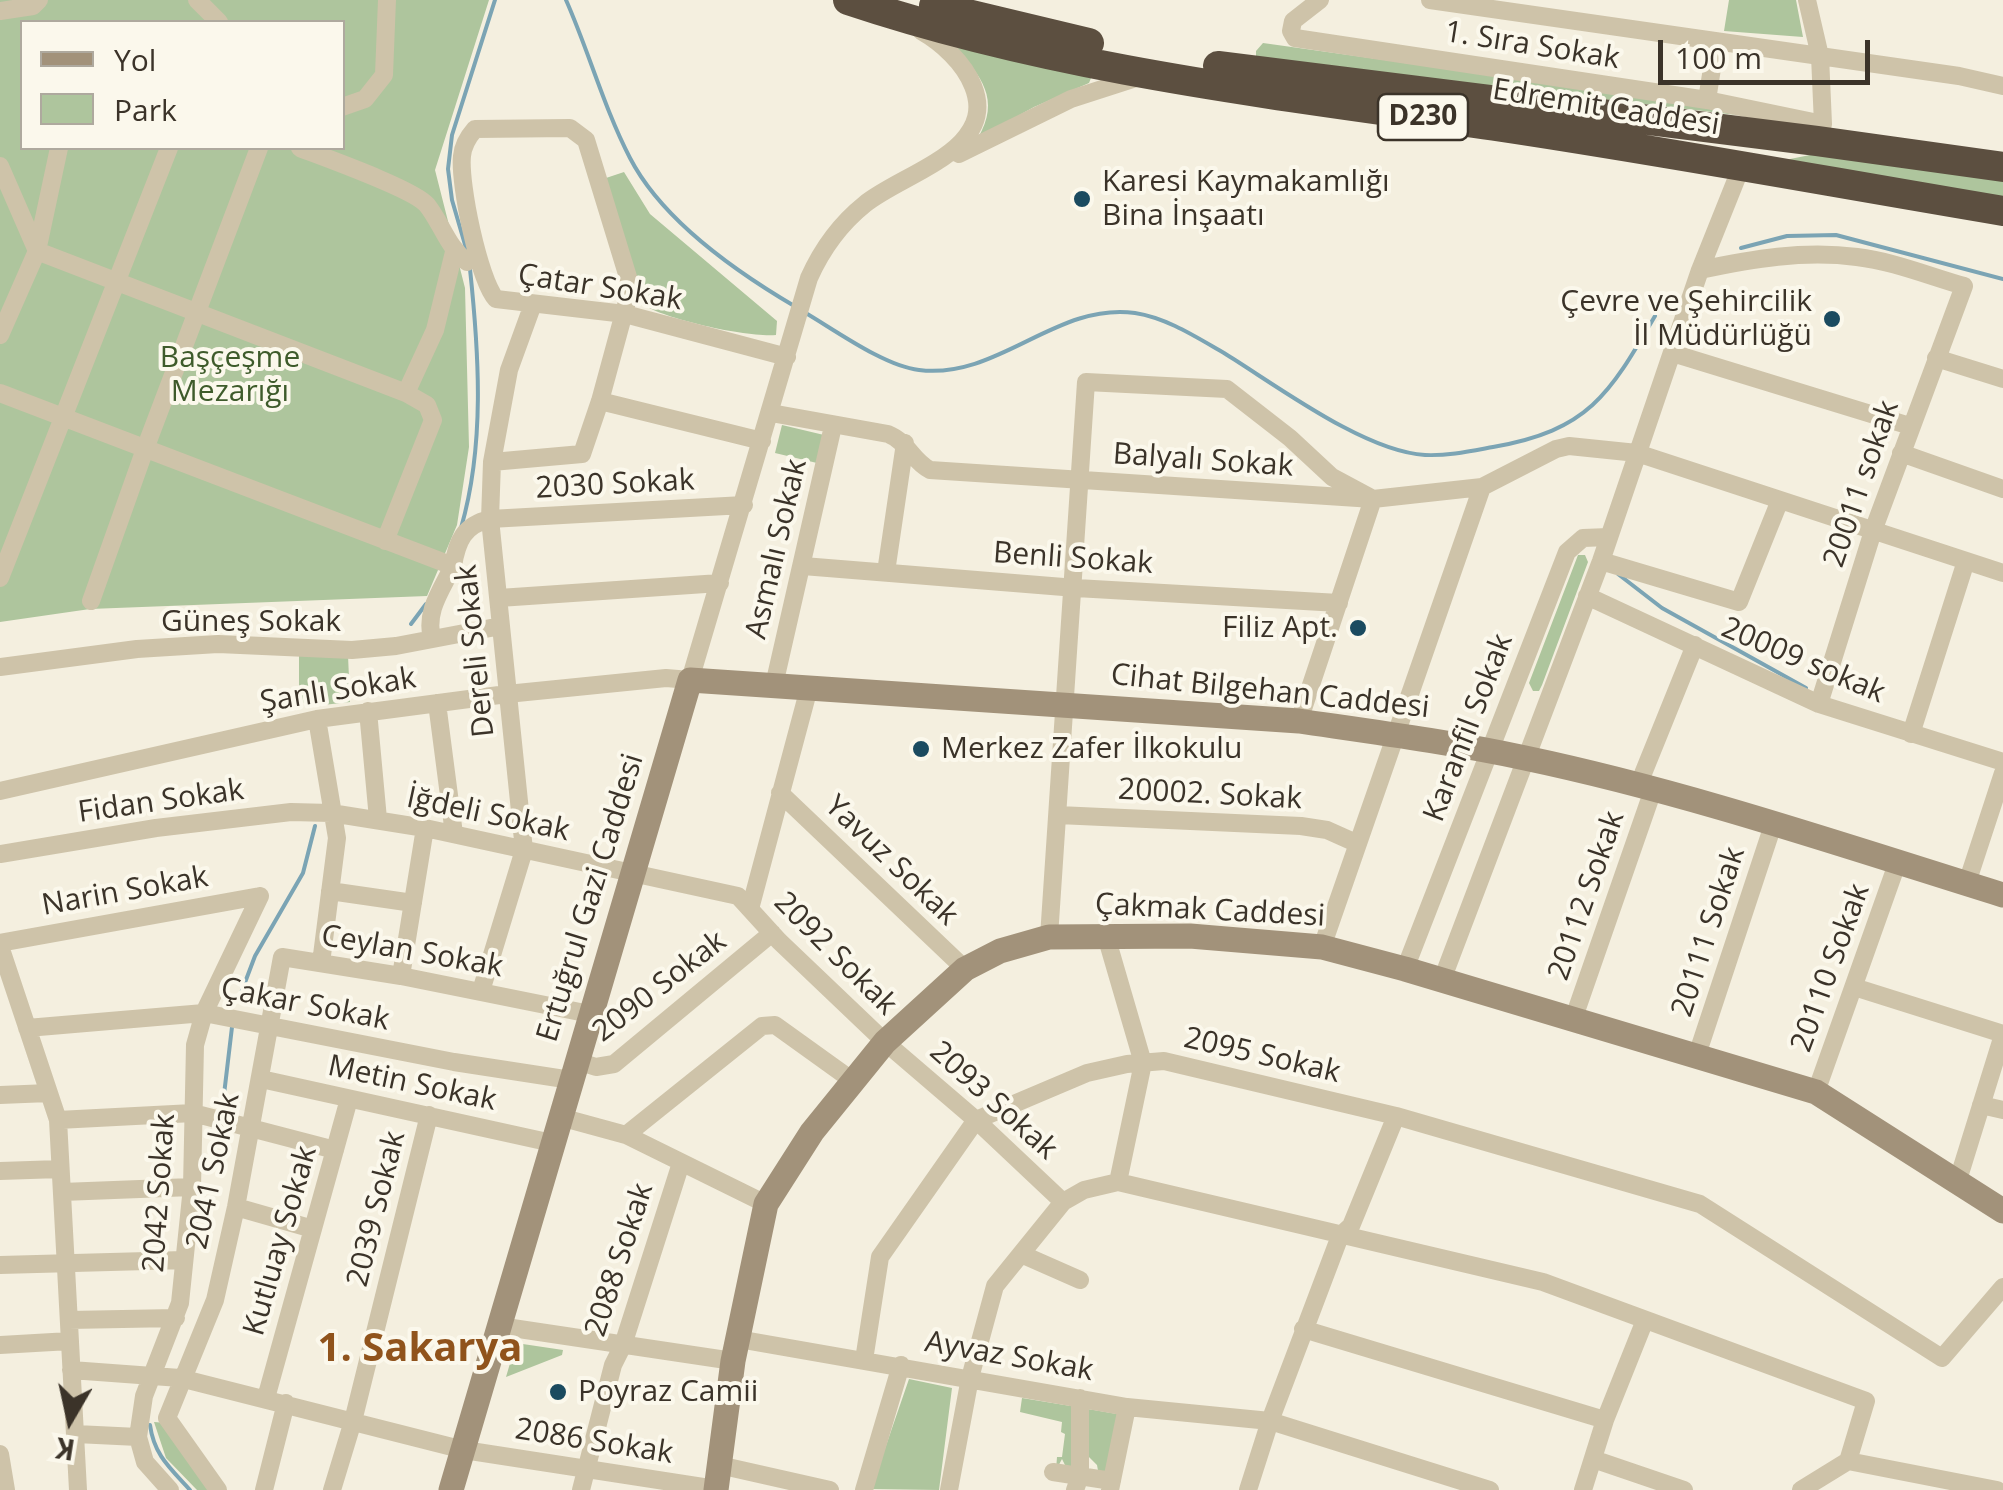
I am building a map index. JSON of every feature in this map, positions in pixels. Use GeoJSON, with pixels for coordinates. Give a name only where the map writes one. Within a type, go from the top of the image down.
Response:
{"type":"FeatureCollection","features":[{"type":"Feature","properties":{"kind":"highway","name":"Edremit Caddesi"},"geometry":{"type":"LineString","coordinates":[[848,0],[1274,75],[1820,133],[2003,168]]}},
{"type":"Feature","properties":{"kind":"highway","name":"Edremit Caddesi"},"geometry":{"type":"LineString","coordinates":[[900,7],[1003,46],[1148,76],[1610,144],[2003,212]]}},
{"type":"Feature","properties":{"kind":"highway"},"geometry":{"type":"LineString","coordinates":[[1610,144],[1704,144],[1786,155],[1803,151],[1820,133]]}},
{"type":"Feature","properties":{"kind":"main road","name":"Cihat Bilgehan Caddesi"},"geometry":{"type":"LineString","coordinates":[[690,680],[1298,721],[1397,735],[1526,758],[1645,788],[2003,894]]}},
{"type":"Feature","properties":{"kind":"main road","name":"Ertuğrul Gazi Caddesi"},"geometry":{"type":"LineString","coordinates":[[451,1490],[690,680]]}},
{"type":"Feature","properties":{"kind":"main road","name":"Çakmak Caddesi"},"geometry":{"type":"LineString","coordinates":[[717,1482],[736,1350],[766,1204],[812,1132],[885,1042],[964,969],[1000,951],[1049,936],[1190,936],[1322,947],[1405,969],[1816,1092],[2003,1211]]}},
{"type":"Feature","properties":{"kind":"street"},"geometry":{"type":"LineString","coordinates":[[197,0],[218,20]]}},
{"type":"Feature","properties":{"kind":"street"},"geometry":{"type":"LineString","coordinates":[[345,106],[365,99],[384,75],[387,0]]}},
{"type":"Feature","properties":{"kind":"street","name":"1. Sıra Sokak"},"geometry":{"type":"LineString","coordinates":[[1320,0],[1293,22],[1295,38],[1707,100],[1820,133]]}},
{"type":"Feature","properties":{"kind":"street"},"geometry":{"type":"LineString","coordinates":[[1430,0],[1959,76],[2003,86]]}},
{"type":"Feature","properties":{"kind":"street"},"geometry":{"type":"LineString","coordinates":[[1807,0],[1820,56],[1820,133]]}},
{"type":"Feature","properties":{"kind":"street"},"geometry":{"type":"LineString","coordinates":[[900,7],[956,58],[978,98],[978,118],[967,139],[904,180]]}},
{"type":"Feature","properties":{"kind":"street"},"geometry":{"type":"LineString","coordinates":[[0,11],[36,10]]}},
{"type":"Feature","properties":{"kind":"street"},"geometry":{"type":"LineString","coordinates":[[1707,100],[1716,43]]}},
{"type":"Feature","properties":{"kind":"street"},"geometry":{"type":"LineString","coordinates":[[904,180],[1071,99],[1148,76]]}},
{"type":"Feature","properties":{"kind":"street","name":"Çatar Sokak"},"geometry":{"type":"LineString","coordinates":[[625,314],[631,287],[586,140],[570,128],[475,128],[462,153],[462,184],[485,283],[496,299],[625,314],[788,357]]}},
{"type":"Feature","properties":{"kind":"street"},"geometry":{"type":"LineString","coordinates":[[0,335],[37,251],[59,150]]}},
{"type":"Feature","properties":{"kind":"street"},"geometry":{"type":"LineString","coordinates":[[0,578],[168,150]]}},
{"type":"Feature","properties":{"kind":"street"},"geometry":{"type":"LineString","coordinates":[[91,601],[258,150]]}},
{"type":"Feature","properties":{"kind":"street"},"geometry":{"type":"LineString","coordinates":[[305,150],[425,202],[460,257],[435,330],[406,393]]}},
{"type":"Feature","properties":{"kind":"street"},"geometry":{"type":"LineString","coordinates":[[344,150],[356,169]]}},
{"type":"Feature","properties":{"kind":"street"},"geometry":{"type":"LineString","coordinates":[[1442,980],[1609,537],[1700,270],[1742,165]]}},
{"type":"Feature","properties":{"kind":"street"},"geometry":{"type":"LineString","coordinates":[[0,166],[37,251],[197,310],[426,404],[434,420],[385,541]]}},
{"type":"Feature","properties":{"kind":"street","name":"Ertuğrul Gazi Caddesi"},"geometry":{"type":"LineString","coordinates":[[690,680],[820,254],[849,218],[904,180]]}},
{"type":"Feature","properties":{"kind":"street","name":"20011 sokak"},"geometry":{"type":"LineString","coordinates":[[1700,270],[1761,256],[1820,254],[1860,257],[1964,286],[1873,530],[1821,698]]}},
{"type":"Feature","properties":{"kind":"street","name":"Dereli Sokak"},"geometry":{"type":"LineString","coordinates":[[481,992],[524,850],[490,519],[492,462],[509,370],[533,304]]}},
{"type":"Feature","properties":{"kind":"street"},"geometry":{"type":"LineString","coordinates":[[492,462],[582,454],[625,314]]}},
{"type":"Feature","properties":{"kind":"street"},"geometry":{"type":"LineString","coordinates":[[1672,353],[1910,426]]}},
{"type":"Feature","properties":{"kind":"street"},"geometry":{"type":"LineString","coordinates":[[1936,358],[2003,379]]}},
{"type":"Feature","properties":{"kind":"street"},"geometry":{"type":"LineString","coordinates":[[1049,936],[1086,382],[1227,389],[1332,476],[1373,499],[1298,721]]}},
{"type":"Feature","properties":{"kind":"street"},"geometry":{"type":"LineString","coordinates":[[0,393],[448,565]]}},
{"type":"Feature","properties":{"kind":"street"},"geometry":{"type":"LineString","coordinates":[[600,401],[762,442]]}},
{"type":"Feature","properties":{"kind":"street","name":"Balyalı Sokak"},"geometry":{"type":"LineString","coordinates":[[771,413],[888,434],[905,443],[918,463],[930,470],[1373,499],[1482,487],[1569,446],[1638,453],[2003,573]]}},
{"type":"Feature","properties":{"kind":"street","name":"Asmalı Sokak"},"geometry":{"type":"LineString","coordinates":[[774,685],[833,426]]}},
{"type":"Feature","properties":{"kind":"street"},"geometry":{"type":"LineString","coordinates":[[886,572],[905,443]]}},
{"type":"Feature","properties":{"kind":"street"},"geometry":{"type":"LineString","coordinates":[[1901,453],[2003,488]]}},
{"type":"Feature","properties":{"kind":"street"},"geometry":{"type":"LineString","coordinates":[[1322,947],[1482,487]]}},
{"type":"Feature","properties":{"kind":"street"},"geometry":{"type":"LineString","coordinates":[[1600,561],[1739,602],[1780,500]]}},
{"type":"Feature","properties":{"kind":"street","name":"2030 Sokak"},"geometry":{"type":"LineString","coordinates":[[490,519],[744,505]]}},
{"type":"Feature","properties":{"kind":"street"},"geometry":{"type":"LineString","coordinates":[[432,639],[428,623],[448,565],[473,523],[490,519]]}},
{"type":"Feature","properties":{"kind":"street","name":"Karanfil Sokak"},"geometry":{"type":"LineString","coordinates":[[1405,969],[1567,552],[1583,538],[1609,537]]}},
{"type":"Feature","properties":{"kind":"street"},"geometry":{"type":"LineString","coordinates":[[1913,729],[1966,561]]}},
{"type":"Feature","properties":{"kind":"street","name":"Benli Sokak"},"geometry":{"type":"LineString","coordinates":[[803,566],[1339,603]]}},
{"type":"Feature","properties":{"kind":"street"},"geometry":{"type":"LineString","coordinates":[[499,598],[720,583]]}},
{"type":"Feature","properties":{"kind":"street","name":"20009 sokak"},"geometry":{"type":"LineString","coordinates":[[1587,596],[1821,698],[2003,762]]}},
{"type":"Feature","properties":{"kind":"street","name":"Güneş Sokak"},"geometry":{"type":"LineString","coordinates":[[0,666],[137,649],[218,644],[352,650],[501,626]]}},
{"type":"Feature","properties":{"kind":"street","name":"20112 Sokak"},"geometry":{"type":"LineString","coordinates":[[1573,1020],[1645,788],[1695,645]]}},
{"type":"Feature","properties":{"kind":"street","name":"Şanlı Sokak"},"geometry":{"type":"LineString","coordinates":[[0,791],[318,718],[507,694],[666,678],[690,680]]}},
{"type":"Feature","properties":{"kind":"street"},"geometry":{"type":"LineString","coordinates":[[750,909],[810,688]]}},
{"type":"Feature","properties":{"kind":"street"},"geometry":{"type":"LineString","coordinates":[[436,702],[454,834]]}},
{"type":"Feature","properties":{"kind":"street"},"geometry":{"type":"LineString","coordinates":[[368,711],[378,819]]}},
{"type":"Feature","properties":{"kind":"street"},"geometry":{"type":"LineString","coordinates":[[318,718],[337,838],[321,963]]}},
{"type":"Feature","properties":{"kind":"street"},"geometry":{"type":"LineString","coordinates":[[1967,884],[2003,773]]}},
{"type":"Feature","properties":{"kind":"street","name":"Yavuz Sokak"},"geometry":{"type":"LineString","coordinates":[[780,794],[964,969]]}},
{"type":"Feature","properties":{"kind":"street","name":"Fidan Sokak"},"geometry":{"type":"LineString","coordinates":[[0,854],[156,828],[290,812],[331,813]]}},
{"type":"Feature","properties":{"kind":"street","name":"İğdeli Sokak"},"geometry":{"type":"LineString","coordinates":[[331,813],[425,828],[632,874]]}},
{"type":"Feature","properties":{"kind":"street","name":"20002. Sokak"},"geometry":{"type":"LineString","coordinates":[[1058,814],[1301,826],[1327,830],[1356,843]]}},
{"type":"Feature","properties":{"kind":"street","name":"20111 Sokak"},"geometry":{"type":"LineString","coordinates":[[1697,1056],[1773,825]]}},
{"type":"Feature","properties":{"kind":"street"},"geometry":{"type":"LineString","coordinates":[[401,976],[425,828]]}},
{"type":"Feature","properties":{"kind":"street","name":"20110 Sokak"},"geometry":{"type":"LineString","coordinates":[[1816,1092],[1898,862]]}},
{"type":"Feature","properties":{"kind":"street","name":"2092 Sokak"},"geometry":{"type":"LineString","coordinates":[[632,874],[738,896],[885,1042]]}},
{"type":"Feature","properties":{"kind":"street"},"geometry":{"type":"LineString","coordinates":[[330,891],[413,903]]}},
{"type":"Feature","properties":{"kind":"street","name":"Narin Sokak"},"geometry":{"type":"LineString","coordinates":[[0,944],[260,896]]}},
{"type":"Feature","properties":{"kind":"street","name":"2042 Sokak"},"geometry":{"type":"LineString","coordinates":[[138,1437],[144,1396],[176,1318],[192,1187],[195,1045],[204,1013],[260,896]]}},
{"type":"Feature","properties":{"kind":"street","name":"2090 Sokak"},"geometry":{"type":"LineString","coordinates":[[574,1070],[614,1064],[772,933]]}},
{"type":"Feature","properties":{"kind":"street"},"geometry":{"type":"LineString","coordinates":[[1106,936],[1143,1062],[1118,1182]]}},
{"type":"Feature","properties":{"kind":"street"},"geometry":{"type":"LineString","coordinates":[[0,944],[58,1120],[78,1490]]}},
{"type":"Feature","properties":{"kind":"street","name":"Ceylan Sokak"},"geometry":{"type":"LineString","coordinates":[[282,957],[590,1014]]}},
{"type":"Feature","properties":{"kind":"street","name":"2041 Sokak"},"geometry":{"type":"LineString","coordinates":[[218,1490],[167,1418],[180,1378],[215,1300],[282,957]]}},
{"type":"Feature","properties":{"kind":"street"},"geometry":{"type":"LineString","coordinates":[[1854,987],[2003,1034],[1958,1180]]}},
{"type":"Feature","properties":{"kind":"street","name":"Çakar Sokak"},"geometry":{"type":"LineString","coordinates":[[27,1028],[204,1013],[454,1062],[574,1070]]}},
{"type":"Feature","properties":{"kind":"street"},"geometry":{"type":"LineString","coordinates":[[626,1136],[762,1026],[775,1025],[853,1081]]}},
{"type":"Feature","properties":{"kind":"street","name":"2093 Sokak"},"geometry":{"type":"LineString","coordinates":[[885,1042],[1063,1202]]}},
{"type":"Feature","properties":{"kind":"street","name":"2095 Sokak"},"geometry":{"type":"LineString","coordinates":[[976,1120],[1087,1072],[1164,1061],[1396,1116],[1700,1204],[1942,1358],[2003,1287]]}},
{"type":"Feature","properties":{"kind":"street","name":"Metin Sokak"},"geometry":{"type":"LineString","coordinates":[[261,1079],[552,1143]]}},
{"type":"Feature","properties":{"kind":"street"},"geometry":{"type":"LineString","coordinates":[[0,1094],[49,1093]]}},
{"type":"Feature","properties":{"kind":"street","name":"Kutluay Sokak"},"geometry":{"type":"LineString","coordinates":[[266,1398],[350,1099]]}},
{"type":"Feature","properties":{"kind":"street"},"geometry":{"type":"LineString","coordinates":[[1981,1104],[2003,1110]]}},
{"type":"Feature","properties":{"kind":"street"},"geometry":{"type":"LineString","coordinates":[[58,1120],[193,1113],[335,1150]]}},
{"type":"Feature","properties":{"kind":"street","name":"2039 Sokak"},"geometry":{"type":"LineString","coordinates":[[332,1490],[353,1421],[429,1116]]}},
{"type":"Feature","properties":{"kind":"street"},"geometry":{"type":"LineString","coordinates":[[1248,1490],[1340,1236],[1350,1226],[1396,1116]]}},
{"type":"Feature","properties":{"kind":"street"},"geometry":{"type":"LineString","coordinates":[[560,1117],[626,1136],[766,1204]]}},
{"type":"Feature","properties":{"kind":"street"},"geometry":{"type":"LineString","coordinates":[[864,1360],[880,1257],[976,1120]]}},
{"type":"Feature","properties":{"kind":"street","name":"2088 Sokak"},"geometry":{"type":"LineString","coordinates":[[582,1490],[613,1364],[623,1345],[681,1162]]}},
{"type":"Feature","properties":{"kind":"street"},"geometry":{"type":"LineString","coordinates":[[0,1171],[60,1170]]}},
{"type":"Feature","properties":{"kind":"street"},"geometry":{"type":"LineString","coordinates":[[949,1490],[970,1378],[995,1286],[1063,1202],[1084,1190],[1118,1182],[1544,1282],[1866,1401],[1848,1461],[1801,1490]]}},
{"type":"Feature","properties":{"kind":"street"},"geometry":{"type":"LineString","coordinates":[[62,1192],[192,1187]]}},
{"type":"Feature","properties":{"kind":"street"},"geometry":{"type":"LineString","coordinates":[[236,1207],[313,1229]]}},
{"type":"Feature","properties":{"kind":"street"},"geometry":{"type":"LineString","coordinates":[[1021,1254],[1080,1280]]}},
{"type":"Feature","properties":{"kind":"street"},"geometry":{"type":"LineString","coordinates":[[0,1265],[184,1260]]}},
{"type":"Feature","properties":{"kind":"street"},"geometry":{"type":"LineString","coordinates":[[69,1320],[176,1318]]}},
{"type":"Feature","properties":{"kind":"street"},"geometry":{"type":"LineString","coordinates":[[1583,1490],[1605,1420],[1646,1320]]}},
{"type":"Feature","properties":{"kind":"street","name":"Ayvaz Sokak"},"geometry":{"type":"LineString","coordinates":[[500,1326],[623,1345],[864,1360],[1126,1407],[1270,1421],[1490,1490]]}},
{"type":"Feature","properties":{"kind":"street"},"geometry":{"type":"LineString","coordinates":[[1303,1330],[1605,1420]]}},
{"type":"Feature","properties":{"kind":"street"},"geometry":{"type":"LineString","coordinates":[[0,1345],[70,1340]]}},
{"type":"Feature","properties":{"kind":"street"},"geometry":{"type":"LineString","coordinates":[[864,1490],[901,1365]]}},
{"type":"Feature","properties":{"kind":"street","name":"2086 Sokak"},"geometry":{"type":"LineString","coordinates":[[71,1370],[180,1378],[464,1450],[588,1468],[830,1490]]}},
{"type":"Feature","properties":{"kind":"street"},"geometry":{"type":"LineString","coordinates":[[1078,1483],[1080,1398]]}},
{"type":"Feature","properties":{"kind":"street"},"geometry":{"type":"LineString","coordinates":[[264,1490],[286,1403]]}},
{"type":"Feature","properties":{"kind":"street"},"geometry":{"type":"LineString","coordinates":[[1053,1472],[1078,1483],[1111,1486],[1126,1407]]}},
{"type":"Feature","properties":{"kind":"street"},"geometry":{"type":"LineString","coordinates":[[76,1434],[138,1437],[145,1462],[170,1490]]}},
{"type":"Feature","properties":{"kind":"street"},"geometry":{"type":"LineString","coordinates":[[0,1454],[4,1489]]}},
{"type":"Feature","properties":{"kind":"street"},"geometry":{"type":"LineString","coordinates":[[1593,1458],[1684,1490]]}},
{"type":"Feature","properties":{"kind":"street"},"geometry":{"type":"LineString","coordinates":[[1848,1461],[1997,1490]]}},
{"type":"Feature","properties":{"kind":"green space","name":"Başçeşme Mezarığı"},"geometry":{"type":"Polygon","coordinates":[[[0,0],[489,0],[435,170],[465,288],[469,447],[457,525],[427,596],[90,609],[0,622],[0,0]]]}},
{"type":"Feature","properties":{"kind":"green space"},"geometry":{"type":"Polygon","coordinates":[[[1729,0],[1796,0],[1803,37],[1724,31],[1729,0]]]}},
{"type":"Feature","properties":{"kind":"green space"},"geometry":{"type":"Polygon","coordinates":[[[1263,43],[1664,99],[1737,115],[1256,58],[1263,43]]]}},
{"type":"Feature","properties":{"kind":"green space"},"geometry":{"type":"Polygon","coordinates":[[[954,46],[1091,78],[1089,83],[978,138],[985,124],[988,100],[980,78],[954,46]]]}},
{"type":"Feature","properties":{"kind":"green space"},"geometry":{"type":"Polygon","coordinates":[[[1820,153],[2003,177],[2003,199],[1785,160],[1820,153]]]}},
{"type":"Feature","properties":{"kind":"green space"},"geometry":{"type":"Polygon","coordinates":[[[624,172],[650,214],[777,321],[776,335],[706,326],[666,315],[640,302],[603,179],[624,172]]]}},
{"type":"Feature","properties":{"kind":"green space"},"geometry":{"type":"Polygon","coordinates":[[[782,425],[824,435],[817,463],[775,453],[782,425]]]}},
{"type":"Feature","properties":{"kind":"green space"},"geometry":{"type":"Polygon","coordinates":[[[1578,555],[1585,555],[1588,562],[1542,685],[1539,691],[1533,691],[1529,683],[1578,555]]]}},
{"type":"Feature","properties":{"kind":"green space"},"geometry":{"type":"Polygon","coordinates":[[[299,654],[348,655],[350,702],[305,707],[299,686],[299,654]]]}},
{"type":"Feature","properties":{"kind":"green space"},"geometry":{"type":"Polygon","coordinates":[[[516,1343],[563,1350],[562,1355],[506,1377],[516,1343]]]}},
{"type":"Feature","properties":{"kind":"green space"},"geometry":{"type":"Polygon","coordinates":[[[909,1379],[952,1388],[939,1490],[871,1489],[909,1379]]]}},
{"type":"Feature","properties":{"kind":"green space"},"geometry":{"type":"Polygon","coordinates":[[[1022,1398],[1077,1407],[1076,1467],[1067,1469],[1062,1459],[1056,1470],[1065,1434],[1061,1432],[1062,1422],[1020,1412],[1022,1398]]]}},
{"type":"Feature","properties":{"kind":"green space"},"geometry":{"type":"Polygon","coordinates":[[[1082,1408],[1123,1415],[1110,1478],[1099,1476],[1097,1465],[1088,1456],[1082,1408]]]}},
{"type":"Feature","properties":{"kind":"green space"},"geometry":{"type":"Polygon","coordinates":[[[154,1422],[167,1423],[212,1490],[197,1490],[166,1458],[154,1422]]]}},
{"type":"Feature","properties":{"kind":"waterway"},"geometry":{"type":"LineString","coordinates":[[468,255],[452,200],[448,169],[452,135],[495,0]]}},
{"type":"Feature","properties":{"kind":"waterway"},"geometry":{"type":"LineString","coordinates":[[566,0],[612,120],[644,181],[703,243],[796,307]]}},
{"type":"Feature","properties":{"kind":"waterway"},"geometry":{"type":"LineString","coordinates":[[1741,248],[1787,236],[1836,235],[2003,279]]}},
{"type":"Feature","properties":{"kind":"waterway"},"geometry":{"type":"LineString","coordinates":[[461,528],[477,432],[476,334],[470,269]]}},
{"type":"Feature","properties":{"kind":"waterway"},"geometry":{"type":"LineString","coordinates":[[804,312],[875,355],[919,370],[948,370],[975,364],[1079,319],[1106,313],[1147,315],[1203,341],[1349,430],[1401,451],[1425,455],[1468,452],[1526,440],[1574,419],[1609,388],[1655,316]]}},
{"type":"Feature","properties":{"kind":"waterway"},"geometry":{"type":"LineString","coordinates":[[1618,574],[1662,608],[1806,688]]}},
{"type":"Feature","properties":{"kind":"waterway"},"geometry":{"type":"LineString","coordinates":[[411,624],[426,604]]}},
{"type":"Feature","properties":{"kind":"waterway"},"geometry":{"type":"LineString","coordinates":[[238,1001],[255,956],[303,873],[315,826]]}},
{"type":"Feature","properties":{"kind":"waterway"},"geometry":{"type":"LineString","coordinates":[[223,1103],[232,1027]]}},
{"type":"Feature","properties":{"kind":"waterway"},"geometry":{"type":"LineString","coordinates":[[150,1425],[159,1453],[190,1490]]}},
{"type":"Feature","properties":{"kind":"place","name":"Karesi Kaymakamlığı Bina İnşaatı"},"geometry":{"type":"Point","coordinates":[1082,199]}},
{"type":"Feature","properties":{"kind":"place","name":"Çevre ve Şehircilik İl Müdürlüğü"},"geometry":{"type":"Point","coordinates":[1832,319]}},
{"type":"Feature","properties":{"kind":"place","name":"Filiz Apt."},"geometry":{"type":"Point","coordinates":[1358,628]}},
{"type":"Feature","properties":{"kind":"place","name":"Merkez Zafer İlkokulu"},"geometry":{"type":"Point","coordinates":[921,749]}},
{"type":"Feature","properties":{"kind":"place","name":"Poyraz Camii"},"geometry":{"type":"Point","coordinates":[558,1392]}},
{"type":"Feature","properties":{"kind":"district","name":"1. Sakarya"},"geometry":{"type":"Point","coordinates":[420,1350]}}]}
